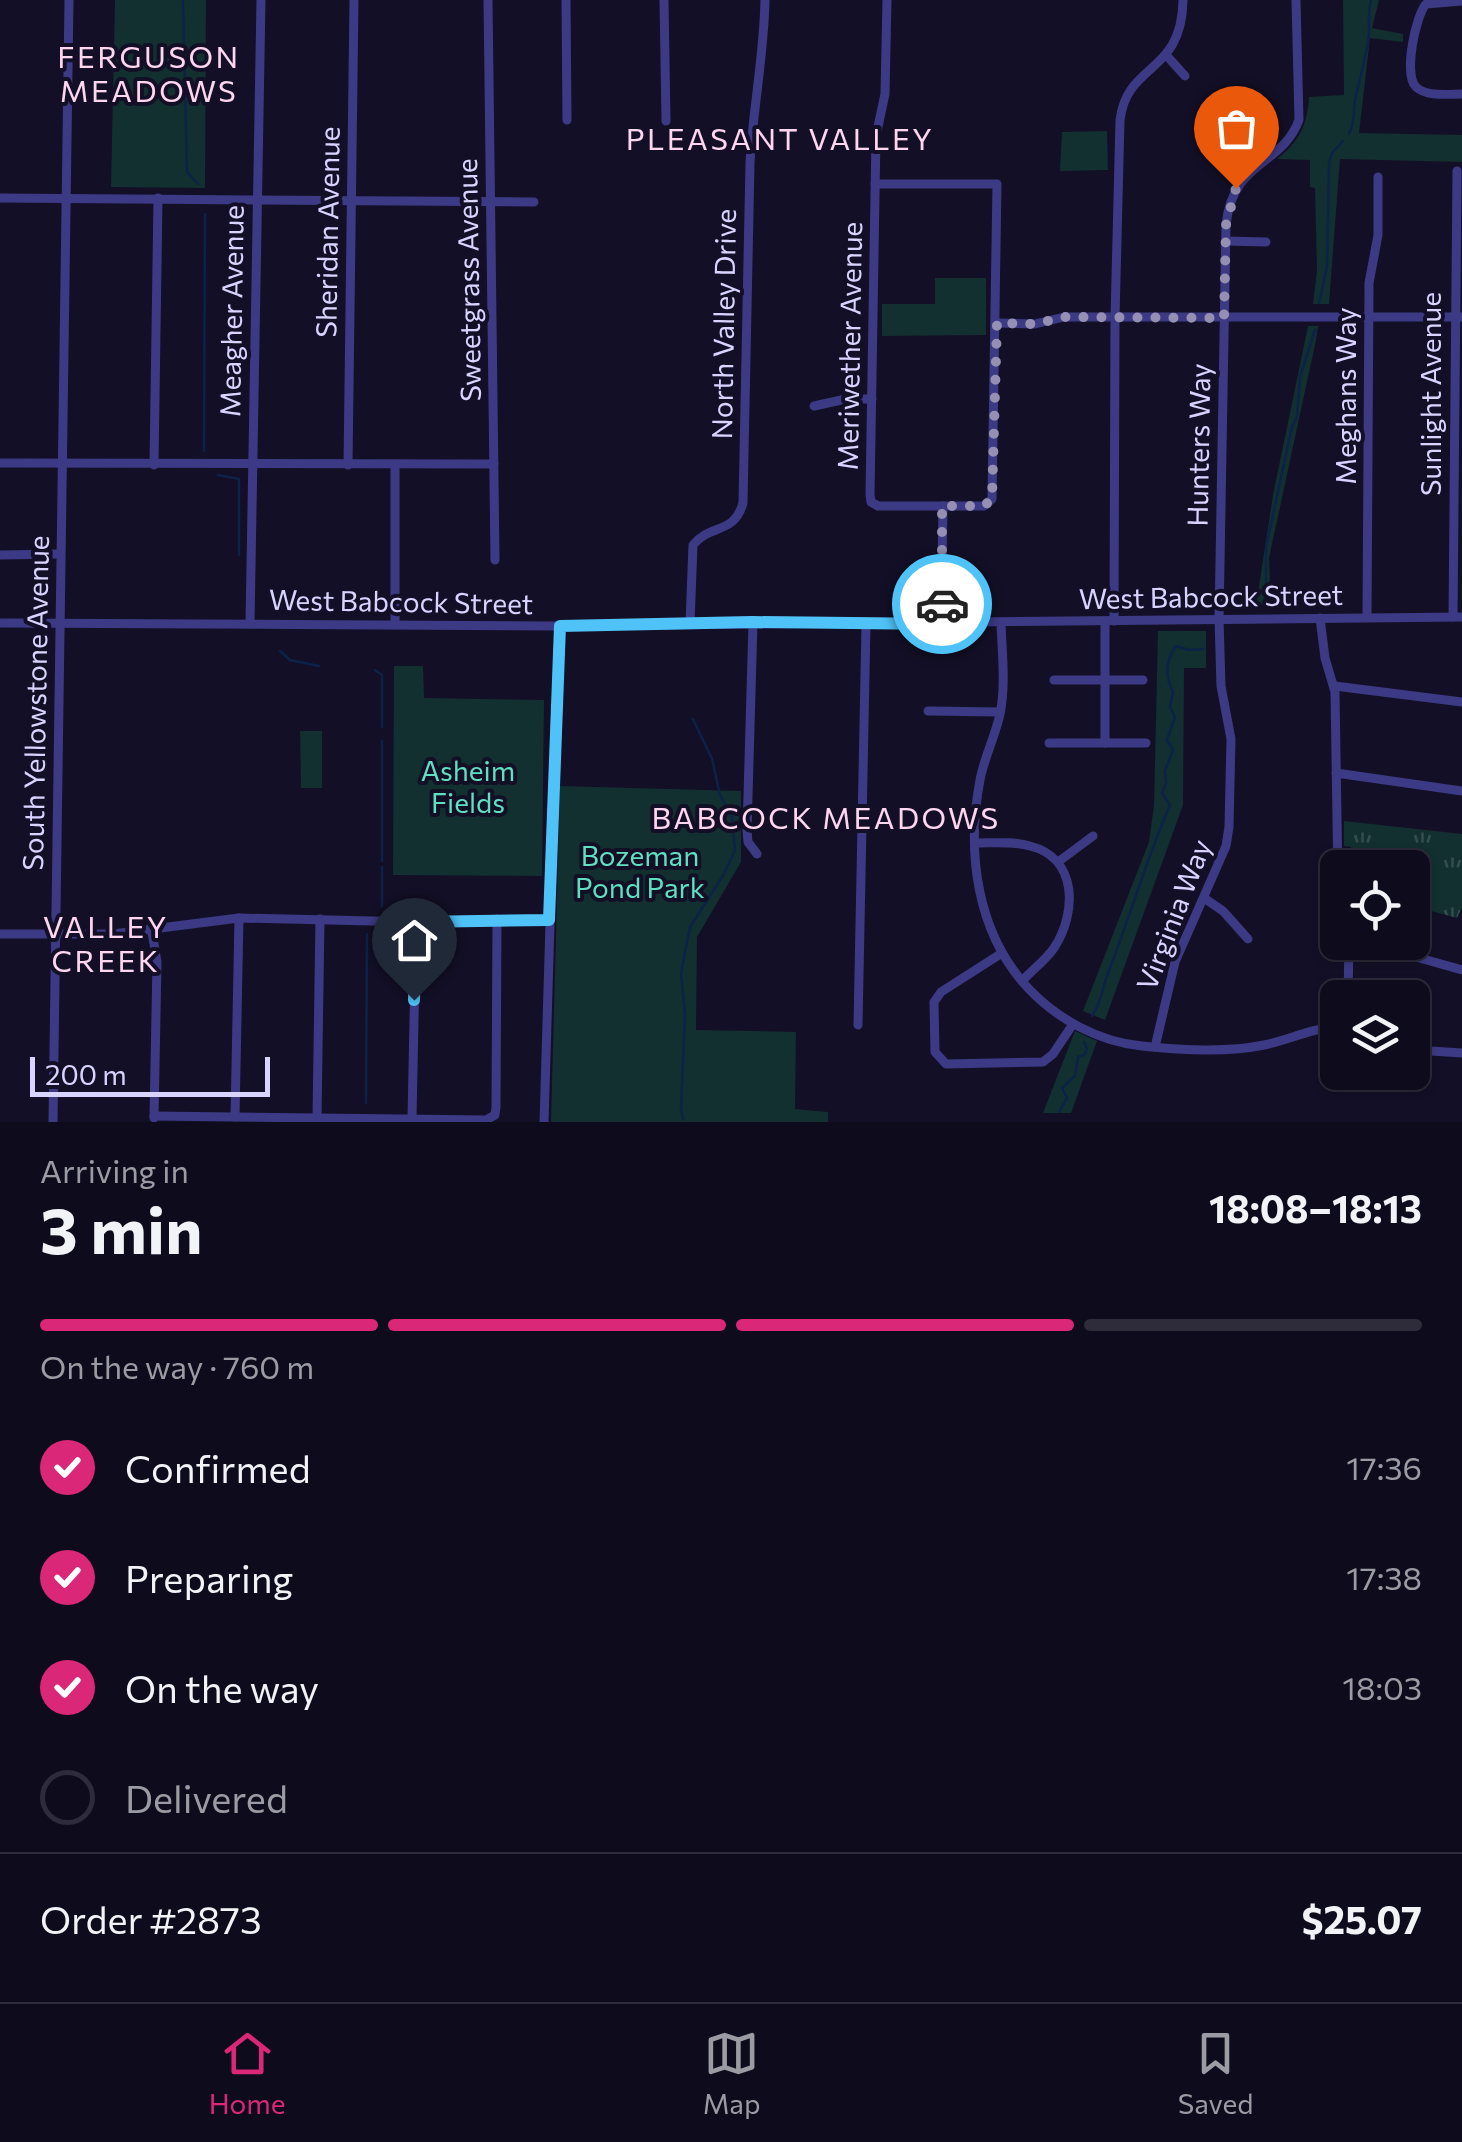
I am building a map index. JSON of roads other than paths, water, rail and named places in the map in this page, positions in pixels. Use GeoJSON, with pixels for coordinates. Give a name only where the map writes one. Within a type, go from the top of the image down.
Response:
{"type":"FeatureCollection","features":[{"type":"Feature","properties":{"kind":"street","name":"South Yellowstone Avenue"},"geometry":{"type":"LineString","coordinates":[[53,1122],[69,0]]}},
{"type":"Feature","properties":{"kind":"street","name":"Meagher Avenue"},"geometry":{"type":"LineString","coordinates":[[250,623],[260,0]]}},
{"type":"Feature","properties":{"kind":"street","name":"Sheridan Avenue"},"geometry":{"type":"LineString","coordinates":[[348,465],[354,0]]}},
{"type":"Feature","properties":{"kind":"street","name":"Sweetgrass Avenue"},"geometry":{"type":"LineString","coordinates":[[488,0],[494,560]]}},
{"type":"Feature","properties":{"kind":"street"},"geometry":{"type":"LineString","coordinates":[[566,0],[568,120]]}},
{"type":"Feature","properties":{"kind":"street"},"geometry":{"type":"LineString","coordinates":[[664,0],[666,122]]}},
{"type":"Feature","properties":{"kind":"street","name":"North Valley Drive"},"geometry":{"type":"LineString","coordinates":[[690,624],[693,545],[708,532],[730,524],[740,513],[743,502],[750,163],[765,0]]}},
{"type":"Feature","properties":{"kind":"street","name":"Meriwether Avenue"},"geometry":{"type":"LineString","coordinates":[[886,0],[885,94],[878,123],[875,184],[871,502],[878,506],[942,506]]}},
{"type":"Feature","properties":{"kind":"street"},"geometry":{"type":"LineString","coordinates":[[1104,742],[1121,109],[1134,84],[1167,56],[1182,27],[1183,0]]}},
{"type":"Feature","properties":{"kind":"street","name":"Hunters Way"},"geometry":{"type":"LineString","coordinates":[[1219,619],[1228,209],[1236,188],[1296,129],[1299,120],[1296,0]]}},
{"type":"Feature","properties":{"kind":"street"},"geometry":{"type":"LineString","coordinates":[[1462,1],[1426,4],[1418,12],[1410,64],[1411,79],[1417,88],[1430,94],[1462,94]]}},
{"type":"Feature","properties":{"kind":"street"},"geometry":{"type":"LineString","coordinates":[[1167,56],[1185,76]]}},
{"type":"Feature","properties":{"kind":"street","name":"Sunlight Avenue"},"geometry":{"type":"LineString","coordinates":[[1456,170],[1458,617]]}},
{"type":"Feature","properties":{"kind":"street","name":"Meghans Way"},"geometry":{"type":"LineString","coordinates":[[1367,617],[1369,317],[1371,267],[1378,235],[1378,177]]}},
{"type":"Feature","properties":{"kind":"street"},"geometry":{"type":"LineString","coordinates":[[875,184],[997,184],[992,499],[984,506],[942,506],[941,624]]}},
{"type":"Feature","properties":{"kind":"street"},"geometry":{"type":"LineString","coordinates":[[0,198],[534,202]]}},
{"type":"Feature","properties":{"kind":"street"},"geometry":{"type":"LineString","coordinates":[[154,465],[158,198]]}},
{"type":"Feature","properties":{"kind":"street"},"geometry":{"type":"LineString","coordinates":[[1226,240],[1266,242]]}},
{"type":"Feature","properties":{"kind":"street"},"geometry":{"type":"LineString","coordinates":[[997,323],[1035,324],[1064,317],[1458,316]]}},
{"type":"Feature","properties":{"kind":"street"},"geometry":{"type":"LineString","coordinates":[[814,406],[846,399],[872,399]]}},
{"type":"Feature","properties":{"kind":"street"},"geometry":{"type":"LineString","coordinates":[[0,463],[494,464]]}},
{"type":"Feature","properties":{"kind":"street"},"geometry":{"type":"LineString","coordinates":[[395,466],[396,623]]}},
{"type":"Feature","properties":{"kind":"street"},"geometry":{"type":"LineString","coordinates":[[0,555],[60,554]]}},
{"type":"Feature","properties":{"kind":"street","name":"West Babcock Street"},"geometry":{"type":"LineString","coordinates":[[0,623],[560,626],[1458,617]]}},
{"type":"Feature","properties":{"kind":"street"},"geometry":{"type":"LineString","coordinates":[[1320,618],[1335,686],[1337,850]]}},
{"type":"Feature","properties":{"kind":"street","name":"Virginia Way"},"geometry":{"type":"LineString","coordinates":[[1155,1047],[1175,962],[1226,846],[1229,827],[1231,739],[1221,686],[1219,619]]}},
{"type":"Feature","properties":{"kind":"street"},"geometry":{"type":"LineString","coordinates":[[752,622],[747,832],[748,842],[758,854]]}},
{"type":"Feature","properties":{"kind":"street"},"geometry":{"type":"LineString","coordinates":[[1001,623],[1000,712],[980,780],[978,886],[984,916],[1002,953],[1022,981],[1041,1002],[1073,1024],[1110,1040],[1155,1047],[1254,1046],[1320,1030]]}},
{"type":"Feature","properties":{"kind":"street"},"geometry":{"type":"LineString","coordinates":[[858,1025],[866,624]]}},
{"type":"Feature","properties":{"kind":"street"},"geometry":{"type":"LineString","coordinates":[[544,1122],[560,626]]}},
{"type":"Feature","properties":{"kind":"street"},"geometry":{"type":"LineString","coordinates":[[1054,680],[1144,680]]}},
{"type":"Feature","properties":{"kind":"street"},"geometry":{"type":"LineString","coordinates":[[1335,686],[1462,702]]}},
{"type":"Feature","properties":{"kind":"street"},"geometry":{"type":"LineString","coordinates":[[928,711],[1000,712]]}},
{"type":"Feature","properties":{"kind":"street"},"geometry":{"type":"LineString","coordinates":[[1049,743],[1146,742]]}},
{"type":"Feature","properties":{"kind":"street"},"geometry":{"type":"LineString","coordinates":[[1336,773],[1462,791]]}},
{"type":"Feature","properties":{"kind":"street"},"geometry":{"type":"LineString","coordinates":[[1058,862],[1094,836]]}},
{"type":"Feature","properties":{"kind":"street"},"geometry":{"type":"LineString","coordinates":[[976,842],[1026,844],[1058,862],[1070,886],[1069,914],[1054,948],[1022,981]]}},
{"type":"Feature","properties":{"kind":"street"},"geometry":{"type":"LineString","coordinates":[[1204,898],[1223,911],[1248,939]]}},
{"type":"Feature","properties":{"kind":"street"},"geometry":{"type":"LineString","coordinates":[[0,934],[152,932],[239,918],[549,920]]}},
{"type":"Feature","properties":{"kind":"street"},"geometry":{"type":"LineString","coordinates":[[236,1117],[239,918]]}},
{"type":"Feature","properties":{"kind":"street"},"geometry":{"type":"LineString","coordinates":[[317,1117],[320,920]]}},
{"type":"Feature","properties":{"kind":"street"},"geometry":{"type":"LineString","coordinates":[[152,932],[157,962],[154,1119],[486,1120],[495,1115],[496,920]]}},
{"type":"Feature","properties":{"kind":"street"},"geometry":{"type":"LineString","coordinates":[[412,1118],[416,922]]}},
{"type":"Feature","properties":{"kind":"street"},"geometry":{"type":"LineString","coordinates":[[1002,953],[941,992],[934,1002],[935,1052],[946,1064],[1043,1062],[1054,1054],[1073,1024]]}},
{"type":"Feature","properties":{"kind":"street"},"geometry":{"type":"LineString","coordinates":[[1427,960],[1462,970]]}},
{"type":"Feature","properties":{"kind":"street"},"geometry":{"type":"LineString","coordinates":[[1430,1050],[1462,1053]]}},
{"type":"Feature","properties":{"kind":"waterway"},"geometry":{"type":"LineString","coordinates":[[183,0],[187,172],[198,184]]}},
{"type":"Feature","properties":{"kind":"waterway"},"geometry":{"type":"LineString","coordinates":[[1349,134],[1367,45],[1371,0]]}},
{"type":"Feature","properties":{"kind":"waterway"},"geometry":{"type":"LineString","coordinates":[[1319,303],[1327,267],[1329,163],[1343,141]]}},
{"type":"Feature","properties":{"kind":"waterway"},"geometry":{"type":"LineString","coordinates":[[204,451],[205,214]]}},
{"type":"Feature","properties":{"kind":"waterway"},"geometry":{"type":"LineString","coordinates":[[1266,606],[1266,547],[1297,417],[1300,377],[1315,330]]}},
{"type":"Feature","properties":{"kind":"waterway"},"geometry":{"type":"LineString","coordinates":[[218,475],[239,479],[239,555]]}},
{"type":"Feature","properties":{"kind":"waterway"},"geometry":{"type":"LineString","coordinates":[[1092,1016],[1170,805],[1162,793],[1173,750],[1167,740],[1175,717],[1170,707],[1173,692],[1168,663],[1176,646],[1203,649]]}},
{"type":"Feature","properties":{"kind":"waterway"},"geometry":{"type":"LineString","coordinates":[[280,651],[290,660],[319,666]]}},
{"type":"Feature","properties":{"kind":"waterway"},"geometry":{"type":"LineString","coordinates":[[375,670],[382,675],[382,727]]}},
{"type":"Feature","properties":{"kind":"waterway"},"geometry":{"type":"LineString","coordinates":[[683,1119],[685,1014],[681,973],[690,927],[735,850],[732,817],[720,795],[712,759],[693,719]]}},
{"type":"Feature","properties":{"kind":"waterway"},"geometry":{"type":"LineString","coordinates":[[382,741],[382,861]]}},
{"type":"Feature","properties":{"kind":"waterway"},"geometry":{"type":"LineString","coordinates":[[382,867],[382,906]]}},
{"type":"Feature","properties":{"kind":"waterway"},"geometry":{"type":"LineString","coordinates":[[366,1103],[367,934]]}},
{"type":"Feature","properties":{"kind":"waterway"},"geometry":{"type":"LineString","coordinates":[[1059,1112],[1067,1098],[1062,1088],[1075,1076],[1078,1057],[1087,1049],[1084,1042]]}},
{"type":"Feature","properties":{"kind":"district","name":"FERGUSON MEADOWS"},"geometry":{"type":"Point","coordinates":[149,75]}},
{"type":"Feature","properties":{"kind":"district","name":"PLEASANT VALLEY"},"geometry":{"type":"Point","coordinates":[780,140]}},
{"type":"Feature","properties":{"kind":"district","name":"BABCOCK MEADOWS"},"geometry":{"type":"Point","coordinates":[826,819]}},
{"type":"Feature","properties":{"kind":"district","name":"VALLEY CREEK"},"geometry":{"type":"Point","coordinates":[106,945]}},
{"type":"Feature","properties":{"kind":"park label","name":"Asheim Fields"},"geometry":{"type":"Point","coordinates":[468,787]}},
{"type":"Feature","properties":{"kind":"park label","name":"Bozeman Pond Park"},"geometry":{"type":"Point","coordinates":[640,872]}}]}
